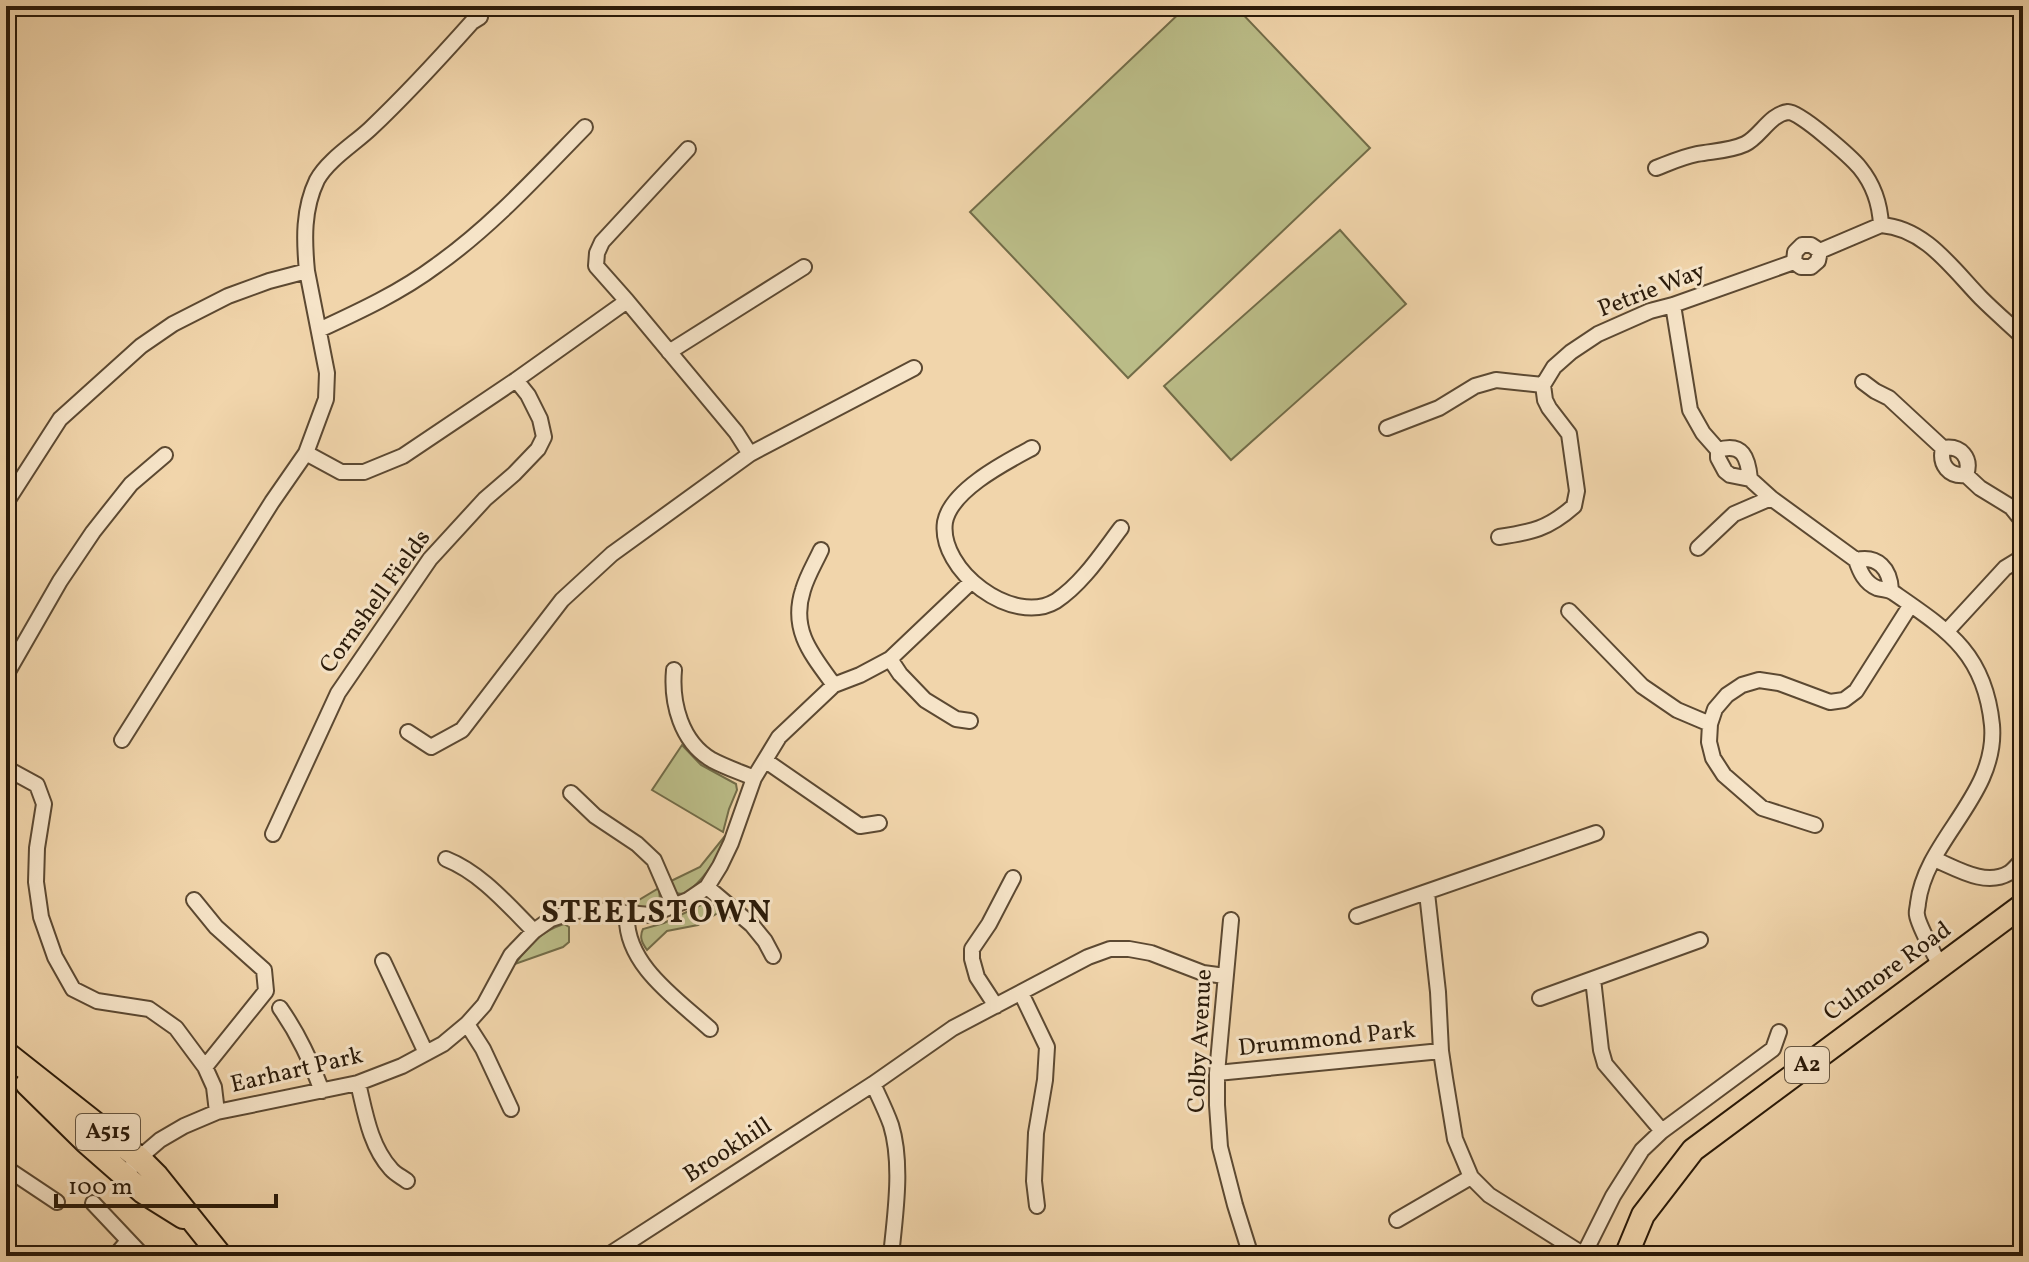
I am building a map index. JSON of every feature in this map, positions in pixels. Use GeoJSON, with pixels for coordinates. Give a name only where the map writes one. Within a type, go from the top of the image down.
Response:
{"type":"FeatureCollection","features":[{"type":"Feature","properties":{"kind":"main road","name":"Culmore Road"},"geometry":{"type":"LineString","coordinates":[[1626,1256],[1643,1215],[1693,1150],[2023,905]]}},
{"type":"Feature","properties":{"kind":"main road","name":"A515"},"geometry":{"type":"LineString","coordinates":[[6,1053],[139,1158],[221,1256]]}},
{"type":"Feature","properties":{"kind":"main road","name":"A515"},"geometry":{"type":"LineString","coordinates":[[6,1063],[124,1176],[143,1192],[197,1226]]}},
{"type":"Feature","properties":{"kind":"street"},"geometry":{"type":"LineString","coordinates":[[122,740],[306,453],[326,399],[327,373],[304,241],[308,205],[319,177],[348,146],[420,81],[472,22],[480,17]]}},
{"type":"Feature","properties":{"kind":"street"},"geometry":{"type":"LineString","coordinates":[[1656,168],[1690,156],[1728,150],[1746,143],[1772,120],[1787,111],[1795,112],[1860,168],[1876,197],[1881,225],[1912,233],[1939,253],[2023,337]]}},
{"type":"Feature","properties":{"kind":"street"},"geometry":{"type":"LineString","coordinates":[[319,330],[386,299],[438,265],[497,215],[585,127]]}},
{"type":"Feature","properties":{"kind":"street"},"geometry":{"type":"LineString","coordinates":[[688,149],[602,242],[596,266],[736,432],[750,454]]}},
{"type":"Feature","properties":{"kind":"street","name":"Petrie Way"},"geometry":{"type":"LineString","coordinates":[[1543,385],[1554,367],[1598,334],[1650,311],[1794,262],[1795,252],[1802,245],[1811,245],[1820,251],[1881,225]]}},
{"type":"Feature","properties":{"kind":"street"},"geometry":{"type":"LineString","coordinates":[[669,352],[804,267]]}},
{"type":"Feature","properties":{"kind":"street"},"geometry":{"type":"LineString","coordinates":[[6,503],[60,419],[141,346],[173,324],[228,296],[307,271]]}},
{"type":"Feature","properties":{"kind":"street"},"geometry":{"type":"LineString","coordinates":[[306,453],[341,472],[364,472],[403,456],[627,301]]}},
{"type":"Feature","properties":{"kind":"street"},"geometry":{"type":"LineString","coordinates":[[1673,305],[1690,410],[1703,433],[1718,450],[1718,458],[1725,471],[1750,479],[1856,560],[1867,581],[1878,588],[1891,590],[1947,631],[1969,654],[1988,692],[1991,756],[1967,808],[1934,859],[1920,889],[1917,915],[1940,966]]}},
{"type":"Feature","properties":{"kind":"street"},"geometry":{"type":"LineString","coordinates":[[408,732],[431,747],[462,730],[562,600],[612,554],[750,454],[914,368]]}},
{"type":"Feature","properties":{"kind":"street","name":"Cornshell Fields"},"geometry":{"type":"LineString","coordinates":[[273,834],[338,693],[413,583],[430,559],[485,499],[538,449],[544,437],[540,419],[516,380]]}},
{"type":"Feature","properties":{"kind":"street"},"geometry":{"type":"LineString","coordinates":[[1387,428],[1439,408],[1475,386],[1496,380],[1543,385],[1549,408],[1569,434],[1577,491],[1574,506],[1545,527],[1499,537]]}},
{"type":"Feature","properties":{"kind":"street"},"geometry":{"type":"LineString","coordinates":[[1863,382],[1889,398],[1943,448],[1955,448],[1964,454],[1968,463],[1966,475]]}},
{"type":"Feature","properties":{"kind":"street"},"geometry":{"type":"LineString","coordinates":[[1032,448],[1008,460],[968,488],[945,520],[946,538],[953,558],[971,582],[1010,605],[1037,607],[1054,602],[1079,581],[1121,528]]}},
{"type":"Feature","properties":{"kind":"street"},"geometry":{"type":"LineString","coordinates":[[1718,450],[1731,448],[1743,454],[1748,459],[1750,479]]}},
{"type":"Feature","properties":{"kind":"street"},"geometry":{"type":"LineString","coordinates":[[1943,448],[1942,459],[1946,470],[1956,475],[1966,475],[1980,488],[2011,507],[2023,522]]}},
{"type":"Feature","properties":{"kind":"street"},"geometry":{"type":"LineString","coordinates":[[6,675],[60,581],[93,532],[131,484],[165,455]]}},
{"type":"Feature","properties":{"kind":"street"},"geometry":{"type":"LineString","coordinates":[[1698,548],[1734,514],[1771,498]]}},
{"type":"Feature","properties":{"kind":"street"},"geometry":{"type":"LineString","coordinates":[[821,550],[803,589],[799,607],[800,631],[808,650],[834,685]]}},
{"type":"Feature","properties":{"kind":"street"},"geometry":{"type":"LineString","coordinates":[[1947,631],[2005,568],[2023,557]]}},
{"type":"Feature","properties":{"kind":"street"},"geometry":{"type":"LineString","coordinates":[[1856,560],[1871,559],[1883,566],[1889,576],[1891,590]]}},
{"type":"Feature","properties":{"kind":"street"},"geometry":{"type":"LineString","coordinates":[[773,956],[752,925],[707,887],[731,843],[754,778],[779,737],[834,685],[890,659],[971,582]]}},
{"type":"Feature","properties":{"kind":"street"},"geometry":{"type":"LineString","coordinates":[[1815,825],[1762,808],[1724,775],[1713,758],[1709,742],[1715,709],[1727,695],[1742,685],[1759,680],[1779,683],[1830,702],[1844,700],[1856,691],[1910,606]]}},
{"type":"Feature","properties":{"kind":"street"},"geometry":{"type":"LineString","coordinates":[[1569,611],[1642,686],[1677,710],[1710,724]]}},
{"type":"Feature","properties":{"kind":"street"},"geometry":{"type":"LineString","coordinates":[[890,659],[925,700],[956,719],[970,721]]}},
{"type":"Feature","properties":{"kind":"street"},"geometry":{"type":"LineString","coordinates":[[674,670],[672,687],[680,721],[691,742],[710,759],[754,778]]}},
{"type":"Feature","properties":{"kind":"street"},"geometry":{"type":"LineString","coordinates":[[766,761],[860,826],[879,823]]}},
{"type":"Feature","properties":{"kind":"street"},"geometry":{"type":"LineString","coordinates":[[6,768],[37,785],[44,804],[37,848],[36,882],[41,917],[55,957],[73,989],[97,1001],[149,1009],[176,1028],[205,1067],[214,1087],[217,1112]]}},
{"type":"Feature","properties":{"kind":"street"},"geometry":{"type":"LineString","coordinates":[[571,793],[595,816],[637,844],[654,860],[674,906]]}},
{"type":"Feature","properties":{"kind":"street"},"geometry":{"type":"LineString","coordinates":[[1357,916],[1596,833]]}},
{"type":"Feature","properties":{"kind":"street"},"geometry":{"type":"LineString","coordinates":[[446,859],[462,866],[493,891],[534,931]]}},
{"type":"Feature","properties":{"kind":"street"},"geometry":{"type":"LineString","coordinates":[[1934,859],[1966,874],[1991,878],[2010,873],[2023,859]]}},
{"type":"Feature","properties":{"kind":"street"},"geometry":{"type":"LineString","coordinates":[[996,1006],[977,977],[972,949],[1013,878]]}},
{"type":"Feature","properties":{"kind":"street","name":"Earhart Park"},"geometry":{"type":"LineString","coordinates":[[124,1176],[139,1158],[168,1134],[217,1112],[358,1083],[402,1066],[443,1044],[484,1005],[511,955],[534,931],[551,919],[576,911],[594,910],[650,915],[688,900],[707,887]]}},
{"type":"Feature","properties":{"kind":"street","name":"Drummond Park"},"geometry":{"type":"LineString","coordinates":[[1427,893],[1441,1051],[1455,1139],[1471,1177],[1489,1195],[1584,1255],[1627,1171],[1642,1150],[1662,1131],[1773,1049],[1779,1032]]}},
{"type":"Feature","properties":{"kind":"street"},"geometry":{"type":"LineString","coordinates":[[194,900],[216,927],[264,970],[266,991],[205,1067]]}},
{"type":"Feature","properties":{"kind":"street"},"geometry":{"type":"LineString","coordinates":[[627,914],[630,939],[637,955],[665,989],[710,1029]]}},
{"type":"Feature","properties":{"kind":"street","name":"Colby Avenue"},"geometry":{"type":"LineString","coordinates":[[1231,920],[1217,1073],[1220,1147],[1251,1256]]}},
{"type":"Feature","properties":{"kind":"street"},"geometry":{"type":"LineString","coordinates":[[1540,998],[1700,940]]}},
{"type":"Feature","properties":{"kind":"street","name":"Brookhill"},"geometry":{"type":"LineString","coordinates":[[607,1256],[873,1084],[953,1028],[1088,957],[1110,949],[1129,949],[1151,953],[1203,973],[1225,976]]}},
{"type":"Feature","properties":{"kind":"street"},"geometry":{"type":"LineString","coordinates":[[383,961],[426,1053]]}},
{"type":"Feature","properties":{"kind":"street"},"geometry":{"type":"LineString","coordinates":[[1593,979],[1605,1064],[1662,1131]]}},
{"type":"Feature","properties":{"kind":"street"},"geometry":{"type":"LineString","coordinates":[[1021,993],[1047,1047],[1036,1133],[1034,1181],[1037,1206]]}},
{"type":"Feature","properties":{"kind":"street"},"geometry":{"type":"LineString","coordinates":[[280,1008],[308,1054],[322,1091]]}},
{"type":"Feature","properties":{"kind":"street"},"geometry":{"type":"LineString","coordinates":[[467,1024],[483,1049],[511,1109]]}},
{"type":"Feature","properties":{"kind":"street","name":"Drummond Park"},"geometry":{"type":"LineString","coordinates":[[1217,1073],[1441,1051]]}},
{"type":"Feature","properties":{"kind":"street"},"geometry":{"type":"LineString","coordinates":[[358,1083],[376,1145],[392,1170],[407,1181]]}},
{"type":"Feature","properties":{"kind":"street"},"geometry":{"type":"LineString","coordinates":[[873,1084],[891,1125],[895,1149],[896,1189],[891,1256]]}},
{"type":"Feature","properties":{"kind":"street"},"geometry":{"type":"LineString","coordinates":[[6,1168],[57,1202]]}},
{"type":"Feature","properties":{"kind":"street"},"geometry":{"type":"LineString","coordinates":[[1397,1220],[1471,1177]]}},
{"type":"Feature","properties":{"kind":"street"},"geometry":{"type":"LineString","coordinates":[[93,1203],[143,1256]]}},
{"type":"Feature","properties":{"kind":"street"},"geometry":{"type":"LineString","coordinates":[[115,1256],[128,1241]]}},
{"type":"Feature","properties":{"kind":"green space"},"geometry":{"type":"Polygon","coordinates":[[[1187,6],[1235,6],[1370,148],[1128,378],[970,212],[1187,6]]]}},
{"type":"Feature","properties":{"kind":"green space"},"geometry":{"type":"Polygon","coordinates":[[[1340,230],[1406,304],[1231,460],[1164,386],[1340,230]]]}},
{"type":"Feature","properties":{"kind":"green space"},"geometry":{"type":"Polygon","coordinates":[[[682,745],[701,765],[736,784],[737,790],[723,832],[652,790],[682,745]]]}},
{"type":"Feature","properties":{"kind":"green space"},"geometry":{"type":"Polygon","coordinates":[[[725,836],[719,853],[703,877],[689,890],[677,893],[669,882],[700,867],[725,836]]]}},
{"type":"Feature","properties":{"kind":"green space"},"geometry":{"type":"Polygon","coordinates":[[[659,888],[660,901],[653,906],[629,906],[659,888]]]}},
{"type":"Feature","properties":{"kind":"green space"},"geometry":{"type":"Polygon","coordinates":[[[709,904],[721,911],[698,925],[667,931],[647,950],[641,935],[643,929],[709,904]]]}},
{"type":"Feature","properties":{"kind":"green space"},"geometry":{"type":"Polygon","coordinates":[[[564,924],[569,927],[569,942],[563,947],[515,964],[536,940],[564,924]]]}},
{"type":"Feature","properties":{"kind":"district","name":"STEELSTOWN"},"geometry":{"type":"Point","coordinates":[657,914]}}]}
